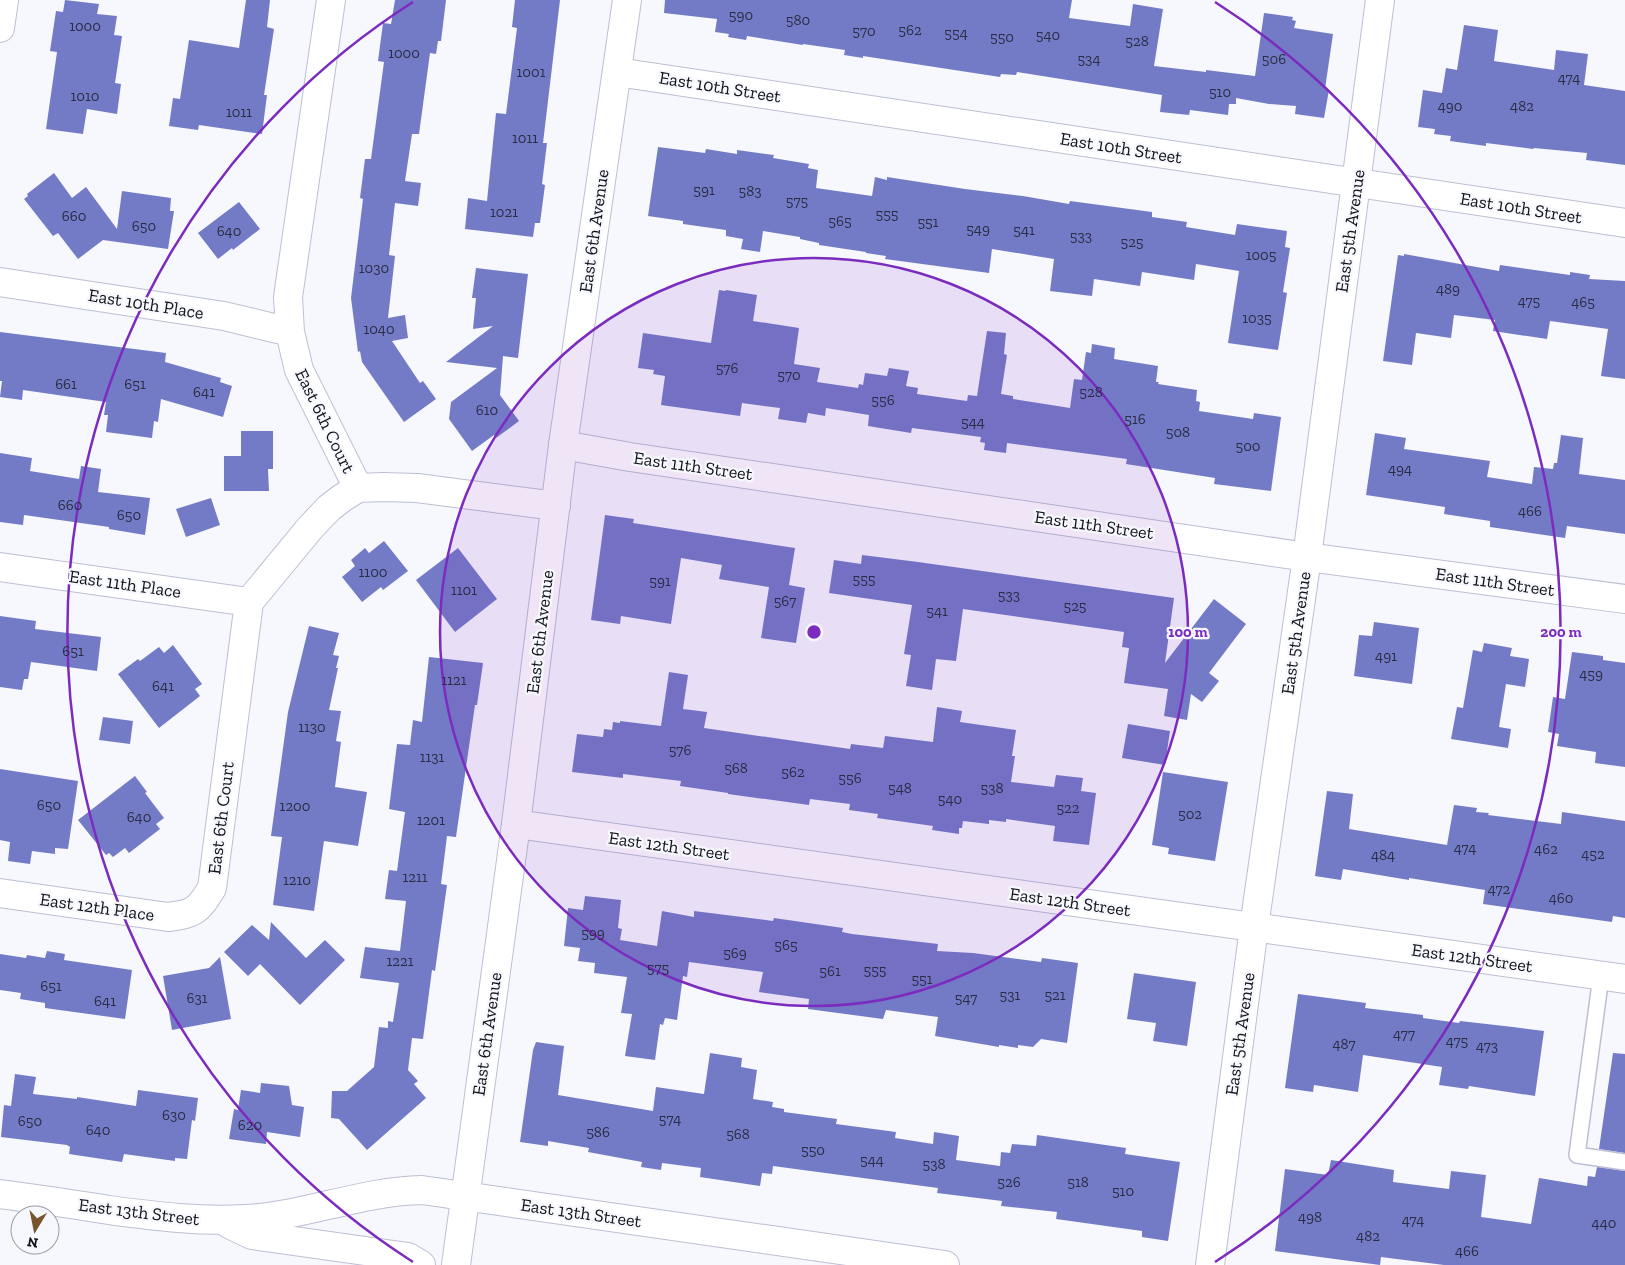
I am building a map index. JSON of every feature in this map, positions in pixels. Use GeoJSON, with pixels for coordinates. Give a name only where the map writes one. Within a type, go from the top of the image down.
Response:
{"type":"FeatureCollection","features":[{"type":"Feature","properties":{"kind":"street"},"geometry":{"type":"LineString","coordinates":[[0,28],[4,0]]}},
{"type":"Feature","properties":{"kind":"street","name":"East 6th Court"},"geometry":{"type":"LineString","coordinates":[[194,912],[204,902],[212,888],[249,602],[310,528],[329,508],[358,488],[298,370],[290,332],[288,297],[331,0]]}},
{"type":"Feature","properties":{"kind":"street","name":"East 6th Avenue"},"geometry":{"type":"LineString","coordinates":[[456,1265],[516,824],[563,445],[626,0]]}},
{"type":"Feature","properties":{"kind":"street","name":"East 5th Avenue"},"geometry":{"type":"LineString","coordinates":[[1210,1265],[1254,927],[1307,557],[1380,0]]}},
{"type":"Feature","properties":{"kind":"street","name":"East 10th Street"},"geometry":{"type":"LineString","coordinates":[[616,72],[1625,223]]}},
{"type":"Feature","properties":{"kind":"street","name":"East 10th Place"},"geometry":{"type":"LineString","coordinates":[[0,282],[224,316],[290,332]]}},
{"type":"Feature","properties":{"kind":"street","name":"East 11th Street"},"geometry":{"type":"LineString","coordinates":[[563,445],[1307,557],[1625,599]]}},
{"type":"Feature","properties":{"kind":"street"},"geometry":{"type":"LineString","coordinates":[[358,488],[417,488],[556,506]]}},
{"type":"Feature","properties":{"kind":"street","name":"East 11th Place"},"geometry":{"type":"LineString","coordinates":[[0,567],[249,602]]}},
{"type":"Feature","properties":{"kind":"street","name":"East 12th Street"},"geometry":{"type":"LineString","coordinates":[[516,824],[1613,977]]}},
{"type":"Feature","properties":{"kind":"street","name":"East 12th Place"},"geometry":{"type":"LineString","coordinates":[[0,893],[168,917],[194,912]]}},
{"type":"Feature","properties":{"kind":"street","name":"East 13th Street"},"geometry":{"type":"LineString","coordinates":[[0,1194],[153,1216],[218,1220],[281,1216],[382,1194],[422,1190],[944,1265]]}},
{"type":"Feature","properties":{"kind":"street","name":"East 13th Street"},"geometry":{"type":"LineString","coordinates":[[218,1220],[252,1235],[408,1257],[421,1265]]}},
{"type":"Feature","properties":{"kind":"lane"},"geometry":{"type":"LineString","coordinates":[[1613,977],[1576,1155],[1625,1162]]}},
{"type":"Feature","properties":{"kind":"building"},"geometry":{"type":"Polygon","coordinates":[[[65,0],[99,4],[97,14],[117,16],[114,35],[122,36],[115,83],[121,84],[117,114],[87,109],[83,134],[46,129],[57,52],[50,51],[56,11],[63,12],[65,0]]]}},
{"type":"Feature","properties":{"kind":"building"},"geometry":{"type":"Polygon","coordinates":[[[246,0],[270,0],[267,27],[274,29],[264,95],[267,95],[262,134],[199,125],[198,130],[169,126],[173,98],[180,99],[189,40],[239,48],[246,0]]]}},
{"type":"Feature","properties":{"kind":"building"},"geometry":{"type":"Polygon","coordinates":[[[395,0],[446,0],[441,41],[438,41],[436,54],[430,53],[419,134],[412,134],[405,181],[421,183],[418,206],[395,203],[389,255],[395,256],[388,318],[405,315],[408,338],[392,341],[420,383],[423,381],[436,399],[404,422],[362,362],[360,351],[358,352],[351,298],[363,199],[360,198],[365,159],[371,159],[384,62],[378,61],[383,23],[391,24],[395,0]]]}},
{"type":"Feature","properties":{"kind":"building"},"geometry":{"type":"Polygon","coordinates":[[[515,0],[560,0],[543,143],[547,143],[542,184],[545,185],[540,223],[535,223],[533,237],[465,229],[468,198],[487,201],[496,113],[506,114],[517,28],[512,27],[515,0]]]}},
{"type":"Feature","properties":{"kind":"building"},"geometry":{"type":"Polygon","coordinates":[[[665,0],[1072,0],[1069,18],[1130,26],[1133,4],[1163,9],[1154,66],[1255,76],[1264,13],[1293,17],[1292,20],[1296,21],[1294,28],[1333,34],[1325,89],[1329,90],[1324,118],[1295,114],[1296,106],[1269,104],[1236,98],[1236,104],[1229,104],[1228,115],[1190,110],[1189,115],[1160,112],[1162,95],[1017,72],[1016,75],[1001,74],[1000,77],[863,56],[863,58],[844,55],[845,50],[747,36],[746,40],[728,37],[729,34],[715,32],[717,19],[664,13],[665,0]]]}},
{"type":"Feature","properties":{"kind":"building"},"geometry":{"type":"Polygon","coordinates":[[[1464,25],[1498,30],[1494,61],[1554,70],[1556,50],[1588,54],[1584,85],[1625,91],[1625,165],[1586,160],[1587,153],[1486,143],[1486,146],[1450,141],[1451,136],[1434,134],[1435,129],[1418,127],[1423,90],[1442,93],[1446,68],[1457,70],[1464,25]]]}},
{"type":"Feature","properties":{"kind":"building"},"geometry":{"type":"Polygon","coordinates":[[[658,147],[705,153],[706,149],[737,154],[737,150],[774,155],[773,158],[809,164],[808,168],[818,170],[816,188],[872,196],[875,177],[887,180],[887,177],[1069,204],[1070,201],[1152,212],[1152,217],[1187,222],[1186,227],[1235,235],[1237,224],[1287,231],[1285,247],[1290,248],[1283,292],[1287,293],[1278,350],[1228,343],[1239,271],[1196,264],[1194,280],[1142,272],[1140,286],[1094,279],[1092,296],[1050,291],[1054,259],[992,249],[989,273],[885,259],[886,256],[819,245],[819,243],[800,239],[800,237],[763,231],[760,252],[741,249],[743,239],[726,236],[726,230],[683,224],[683,221],[648,216],[658,147]]]}},
{"type":"Feature","properties":{"kind":"building"},"geometry":{"type":"Polygon","coordinates":[[[54,173],[72,198],[86,187],[117,229],[122,191],[171,198],[170,211],[174,211],[168,249],[103,240],[78,259],[58,233],[53,236],[24,199],[28,196],[27,194],[54,173]]]}},
{"type":"Feature","properties":{"kind":"building"},"geometry":{"type":"Polygon","coordinates":[[[239,202],[260,229],[218,259],[198,233],[239,202]]]}},
{"type":"Feature","properties":{"kind":"building"},"geometry":{"type":"Polygon","coordinates":[[[1404,254],[1499,271],[1500,265],[1570,275],[1570,272],[1590,275],[1589,279],[1625,281],[1625,379],[1601,376],[1608,329],[1550,321],[1547,339],[1493,331],[1495,320],[1454,315],[1451,338],[1416,333],[1412,365],[1383,361],[1398,255],[1404,256],[1404,254]]]}},
{"type":"Feature","properties":{"kind":"building"},"geometry":{"type":"Polygon","coordinates":[[[476,268],[528,274],[518,358],[503,356],[500,395],[519,421],[496,438],[494,435],[472,451],[449,419],[451,402],[497,368],[446,362],[493,326],[473,329],[476,298],[472,298],[476,268]]]}},
{"type":"Feature","properties":{"kind":"building"},"geometry":{"type":"Polygon","coordinates":[[[719,290],[757,295],[753,321],[799,328],[794,364],[820,368],[817,382],[858,388],[859,384],[863,385],[865,373],[887,376],[889,368],[909,371],[906,386],[918,388],[917,394],[967,401],[968,395],[977,396],[987,331],[1006,333],[1004,354],[1007,355],[1001,394],[1013,396],[1013,399],[1070,408],[1074,379],[1082,380],[1086,352],[1091,353],[1092,344],[1115,348],[1114,359],[1158,366],[1156,382],[1159,382],[1158,384],[1197,390],[1196,401],[1200,402],[1199,411],[1253,419],[1254,413],[1281,417],[1271,491],[1214,484],[1215,478],[1126,464],[1127,459],[1007,443],[1006,453],[984,450],[985,443],[980,442],[981,437],[912,428],[911,433],[868,426],[869,415],[826,408],[825,416],[808,413],[806,423],[778,419],[780,408],[742,403],[740,416],[661,405],[665,376],[653,374],[654,370],[638,368],[643,333],[711,343],[719,290]]]}},
{"type":"Feature","properties":{"kind":"building"},"geometry":{"type":"Polygon","coordinates":[[[0,332],[166,353],[165,362],[221,378],[220,382],[232,386],[223,417],[161,399],[158,422],[154,421],[152,438],[106,432],[108,415],[104,415],[106,402],[23,390],[22,400],[0,397],[2,381],[0,381],[0,332]]]}},
{"type":"Feature","properties":{"kind":"building"},"geometry":{"type":"Polygon","coordinates":[[[241,431],[273,431],[273,469],[268,469],[269,491],[224,491],[224,456],[241,456],[241,431]]]}},
{"type":"Feature","properties":{"kind":"building"},"geometry":{"type":"Polygon","coordinates":[[[1375,433],[1406,438],[1404,449],[1490,461],[1487,477],[1532,484],[1534,467],[1553,469],[1554,463],[1557,463],[1561,435],[1583,438],[1579,474],[1625,480],[1625,534],[1567,526],[1565,538],[1490,527],[1490,521],[1444,514],[1445,507],[1366,495],[1375,433]]]}},
{"type":"Feature","properties":{"kind":"building"},"geometry":{"type":"Polygon","coordinates":[[[0,453],[32,458],[30,471],[79,479],[81,466],[101,469],[98,492],[150,498],[145,535],[109,529],[109,527],[24,515],[23,525],[0,522],[0,453]]]}},
{"type":"Feature","properties":{"kind":"building"},"geometry":{"type":"Polygon","coordinates":[[[211,498],[220,525],[186,537],[176,509],[211,498]]]}},
{"type":"Feature","properties":{"kind":"building"},"geometry":{"type":"Polygon","coordinates":[[[605,515],[634,519],[633,523],[795,548],[789,585],[805,588],[796,643],[761,638],[769,587],[719,579],[722,565],[681,558],[671,624],[621,616],[620,624],[591,620],[605,515]]]}},
{"type":"Feature","properties":{"kind":"building"},"geometry":{"type":"Polygon","coordinates":[[[384,541],[408,571],[383,590],[381,587],[362,602],[342,577],[355,566],[351,560],[365,548],[369,553],[384,541]]]}},
{"type":"Feature","properties":{"kind":"building"},"geometry":{"type":"Polygon","coordinates":[[[458,548],[497,599],[455,632],[416,580],[458,548]]]}},
{"type":"Feature","properties":{"kind":"building"},"geometry":{"type":"Polygon","coordinates":[[[862,555],[1174,598],[1165,663],[1214,599],[1246,624],[1209,673],[1219,681],[1202,702],[1191,694],[1187,720],[1164,716],[1168,689],[1124,683],[1129,648],[1122,647],[1124,632],[963,609],[956,661],[936,659],[932,690],[906,686],[911,655],[904,654],[912,605],[829,593],[834,560],[861,564],[862,555]]]}},
{"type":"Feature","properties":{"kind":"building"},"geometry":{"type":"Polygon","coordinates":[[[0,616],[36,621],[35,629],[101,637],[97,671],[31,662],[28,679],[24,679],[22,690],[0,687],[0,616]]]}},
{"type":"Feature","properties":{"kind":"building"},"geometry":{"type":"Polygon","coordinates":[[[1374,622],[1419,628],[1412,684],[1354,676],[1359,635],[1372,636],[1374,622]]]}},
{"type":"Feature","properties":{"kind":"building"},"geometry":{"type":"Polygon","coordinates":[[[309,626],[339,633],[333,655],[339,656],[336,668],[338,668],[329,710],[341,711],[336,741],[341,742],[335,787],[367,792],[358,846],[324,841],[314,911],[273,905],[282,837],[271,836],[288,712],[309,626]]]}},
{"type":"Feature","properties":{"kind":"building"},"geometry":{"type":"Polygon","coordinates":[[[1484,643],[1512,648],[1510,656],[1529,659],[1525,687],[1506,684],[1499,727],[1511,729],[1508,748],[1451,739],[1457,707],[1463,708],[1473,650],[1482,652],[1484,643]]]}},
{"type":"Feature","properties":{"kind":"building"},"geometry":{"type":"Polygon","coordinates":[[[173,645],[202,684],[195,689],[200,696],[159,728],[118,674],[138,659],[140,661],[159,647],[164,653],[173,645]]]}},
{"type":"Feature","properties":{"kind":"building"},"geometry":{"type":"Polygon","coordinates":[[[1572,652],[1603,656],[1603,660],[1625,663],[1625,767],[1595,763],[1596,752],[1557,746],[1559,734],[1548,732],[1553,697],[1565,699],[1572,652]]]}},
{"type":"Feature","properties":{"kind":"building"},"geometry":{"type":"Polygon","coordinates":[[[429,657],[483,663],[456,837],[447,836],[441,884],[447,885],[435,971],[432,970],[423,1039],[412,1038],[408,1070],[418,1081],[414,1084],[426,1098],[367,1150],[339,1119],[331,1118],[332,1091],[347,1091],[374,1067],[379,1027],[388,1028],[388,1021],[393,1022],[399,983],[360,978],[365,947],[400,951],[406,901],[385,899],[389,870],[397,871],[405,812],[389,809],[397,744],[410,745],[413,720],[422,722],[429,657]]]}},
{"type":"Feature","properties":{"kind":"building"},"geometry":{"type":"Polygon","coordinates":[[[669,672],[688,675],[683,709],[707,712],[704,728],[850,749],[851,744],[883,748],[885,736],[933,742],[937,707],[962,711],[960,722],[1016,730],[1011,782],[1054,787],[1056,775],[1083,778],[1081,791],[1096,793],[1089,845],[1053,841],[1055,826],[1006,819],[1006,822],[989,820],[989,824],[963,821],[962,828],[959,828],[959,834],[932,830],[933,826],[877,818],[878,814],[849,810],[850,804],[810,799],[809,805],[680,786],[681,781],[623,774],[623,778],[572,772],[577,734],[603,737],[604,729],[612,730],[613,722],[620,723],[620,721],[661,726],[669,672]]]}},
{"type":"Feature","properties":{"kind":"building"},"geometry":{"type":"Polygon","coordinates":[[[103,717],[133,721],[130,744],[99,740],[103,717]]]}},
{"type":"Feature","properties":{"kind":"building"},"geometry":{"type":"Polygon","coordinates":[[[1128,724],[1170,731],[1165,765],[1122,758],[1128,724]]]}},
{"type":"Feature","properties":{"kind":"building"},"geometry":{"type":"Polygon","coordinates":[[[0,769],[78,781],[68,849],[55,848],[55,854],[32,851],[30,864],[8,861],[10,842],[0,840],[0,769]]]}},
{"type":"Feature","properties":{"kind":"building"},"geometry":{"type":"Polygon","coordinates":[[[1163,772],[1228,782],[1215,861],[1168,854],[1169,848],[1152,845],[1163,772]]]}},
{"type":"Feature","properties":{"kind":"building"},"geometry":{"type":"Polygon","coordinates":[[[135,776],[164,818],[156,824],[160,829],[129,853],[125,848],[113,857],[109,853],[106,855],[78,820],[135,776]]]}},
{"type":"Feature","properties":{"kind":"building"},"geometry":{"type":"Polygon","coordinates":[[[1327,791],[1353,794],[1349,829],[1447,845],[1454,805],[1477,808],[1476,812],[1489,813],[1488,815],[1561,824],[1562,812],[1625,821],[1625,918],[1613,916],[1612,922],[1483,904],[1485,890],[1343,869],[1341,880],[1315,876],[1327,791]]]}},
{"type":"Feature","properties":{"kind":"building"},"geometry":{"type":"Polygon","coordinates":[[[585,896],[621,900],[618,928],[622,929],[620,940],[657,946],[662,911],[694,917],[694,911],[773,921],[774,918],[843,928],[842,932],[852,934],[938,944],[937,951],[973,953],[1041,962],[1042,958],[1078,963],[1067,1043],[1041,1039],[1033,1047],[1018,1045],[1018,1048],[999,1045],[999,1047],[935,1036],[938,1017],[886,1010],[883,1019],[808,1009],[809,999],[759,992],[763,972],[689,962],[687,977],[683,976],[677,1020],[665,1018],[663,1025],[660,1024],[655,1060],[625,1056],[632,1014],[621,1013],[627,977],[594,973],[595,963],[578,961],[580,948],[564,946],[568,908],[583,910],[585,896]]]}},
{"type":"Feature","properties":{"kind":"building"},"geometry":{"type":"Polygon","coordinates":[[[271,922],[306,958],[325,940],[345,960],[300,1005],[260,964],[248,976],[224,952],[252,925],[269,940],[271,922]]]}},
{"type":"Feature","properties":{"kind":"building"},"geometry":{"type":"Polygon","coordinates":[[[47,951],[65,954],[64,960],[132,970],[125,1019],[45,1008],[45,1003],[20,999],[21,993],[0,990],[0,954],[26,958],[27,955],[45,958],[47,951]]]}},
{"type":"Feature","properties":{"kind":"building"},"geometry":{"type":"Polygon","coordinates":[[[220,957],[231,1019],[172,1030],[163,976],[209,968],[220,957]]]}},
{"type":"Feature","properties":{"kind":"building"},"geometry":{"type":"Polygon","coordinates":[[[1134,973],[1196,982],[1187,1046],[1153,1041],[1156,1023],[1127,1019],[1134,973]]]}},
{"type":"Feature","properties":{"kind":"building"},"geometry":{"type":"Polygon","coordinates":[[[1298,994],[1366,1003],[1365,1008],[1423,1015],[1423,1018],[1544,1031],[1535,1096],[1469,1086],[1468,1089],[1439,1085],[1442,1067],[1363,1055],[1358,1092],[1314,1085],[1313,1092],[1285,1088],[1298,994]]]}},
{"type":"Feature","properties":{"kind":"building"},"geometry":{"type":"Polygon","coordinates":[[[536,1042],[564,1046],[558,1095],[653,1111],[656,1087],[704,1094],[710,1053],[742,1058],[741,1067],[757,1070],[753,1099],[773,1102],[772,1107],[784,1109],[784,1112],[837,1119],[836,1124],[896,1132],[895,1138],[933,1144],[934,1132],[959,1136],[956,1160],[1000,1166],[1001,1152],[1010,1153],[1012,1144],[1036,1146],[1037,1135],[1126,1148],[1125,1154],[1180,1162],[1168,1241],[1142,1237],[1142,1231],[1056,1219],[1057,1212],[1001,1206],[1002,1201],[937,1193],[938,1188],[773,1166],[772,1174],[762,1173],[760,1186],[700,1177],[701,1168],[662,1163],[661,1170],[641,1167],[642,1162],[588,1152],[589,1148],[548,1141],[548,1146],[520,1142],[533,1050],[536,1042]]]}},
{"type":"Feature","properties":{"kind":"building"},"geometry":{"type":"Polygon","coordinates":[[[1613,1053],[1625,1054],[1625,1153],[1599,1149],[1613,1053]]]}},
{"type":"Feature","properties":{"kind":"building"},"geometry":{"type":"Polygon","coordinates":[[[15,1074],[36,1077],[33,1094],[77,1099],[77,1097],[136,1106],[138,1090],[198,1098],[195,1121],[192,1120],[187,1159],[175,1158],[175,1161],[124,1154],[122,1162],[69,1154],[70,1147],[67,1145],[1,1137],[4,1105],[11,1106],[15,1074]]]}},
{"type":"Feature","properties":{"kind":"building"},"geometry":{"type":"Polygon","coordinates":[[[261,1083],[289,1086],[292,1105],[304,1107],[300,1137],[267,1132],[266,1144],[229,1139],[234,1109],[238,1110],[241,1090],[260,1093],[261,1083]]]}},
{"type":"Feature","properties":{"kind":"building"},"geometry":{"type":"Polygon","coordinates":[[[1331,1160],[1394,1170],[1393,1182],[1449,1189],[1451,1171],[1486,1175],[1481,1217],[1531,1224],[1539,1178],[1587,1186],[1588,1176],[1595,1177],[1597,1167],[1625,1171],[1625,1265],[1444,1265],[1381,1257],[1380,1265],[1275,1251],[1285,1169],[1328,1175],[1331,1160]]]}}]}
